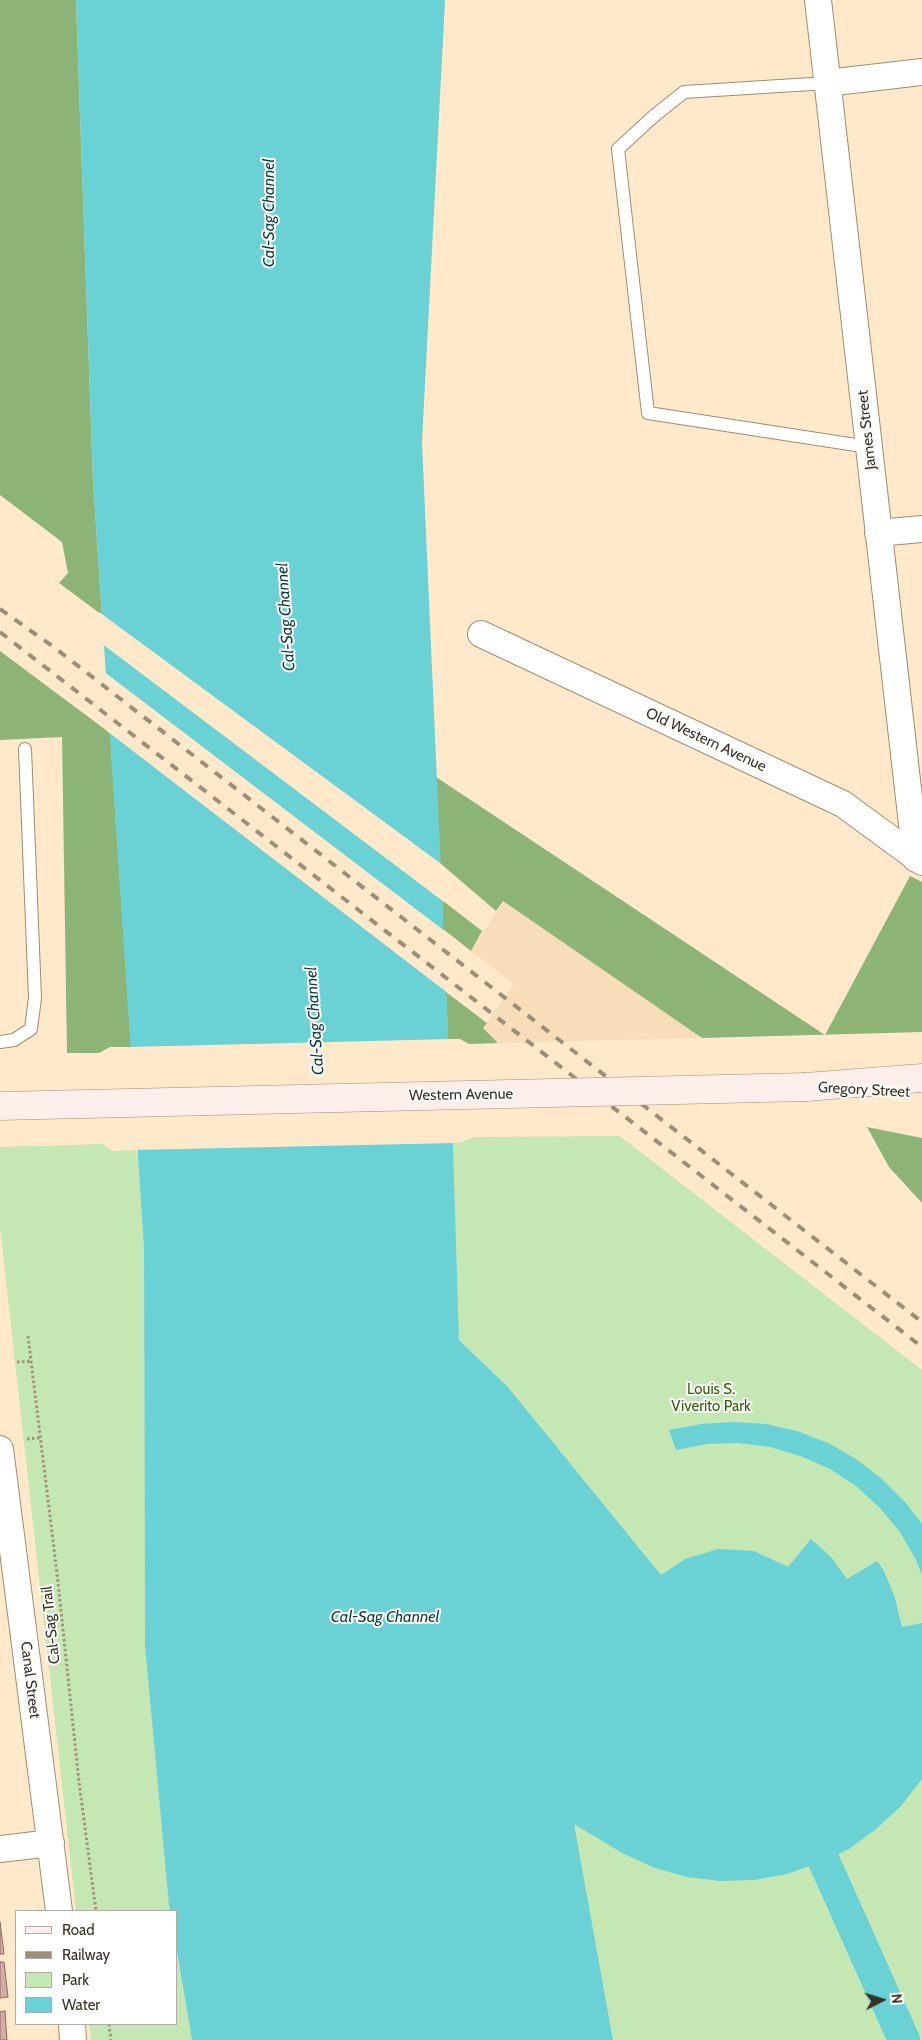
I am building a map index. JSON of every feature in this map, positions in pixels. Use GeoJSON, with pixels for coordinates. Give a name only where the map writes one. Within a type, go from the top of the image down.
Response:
{"type":"FeatureCollection","features":[{"type":"Feature","properties":{"kind":"main road","name":"Western Avenue"},"geometry":{"type":"LineString","coordinates":[[0,1106],[806,1087],[922,1078]]}},
{"type":"Feature","properties":{"kind":"main road","name":"Gregory Street"},"geometry":{"type":"LineString","coordinates":[[806,1087],[922,1093]]}},
{"type":"Feature","properties":{"kind":"street","name":"James Street"},"geometry":{"type":"LineString","coordinates":[[818,0],[878,534],[919,860]]}},
{"type":"Feature","properties":{"kind":"street"},"geometry":{"type":"LineString","coordinates":[[827,83],[922,72]]}},
{"type":"Feature","properties":{"kind":"street"},"geometry":{"type":"LineString","coordinates":[[878,534],[922,529]]}},
{"type":"Feature","properties":{"kind":"street","name":"Old Western Avenue"},"geometry":{"type":"LineString","coordinates":[[480,634],[843,804],[919,860]]}},
{"type":"Feature","properties":{"kind":"street","name":"Canal Street"},"geometry":{"type":"LineString","coordinates":[[0,1449],[59,1910]]}},
{"type":"Feature","properties":{"kind":"street"},"geometry":{"type":"LineString","coordinates":[[0,1849],[51,1843]]}},
{"type":"Feature","properties":{"kind":"street"},"geometry":{"type":"LineString","coordinates":[[72,2025],[74,2040]]}},
{"type":"Feature","properties":{"kind":"lane"},"geometry":{"type":"LineString","coordinates":[[827,83],[684,92],[618,149],[646,404],[648,413],[869,447]]}},
{"type":"Feature","properties":{"kind":"lane"},"geometry":{"type":"LineString","coordinates":[[0,1042],[14,1040],[31,1029],[35,998],[24,749]]}},
{"type":"Feature","properties":{"kind":"path","name":"Cal-Sag Trail"},"geometry":{"type":"LineString","coordinates":[[28,1336],[58,1582],[79,1782],[96,1910]]}},
{"type":"Feature","properties":{"kind":"path"},"geometry":{"type":"LineString","coordinates":[[17,1362],[32,1361]]}},
{"type":"Feature","properties":{"kind":"path"},"geometry":{"type":"LineString","coordinates":[[26,1439],[40,1438]]}},
{"type":"Feature","properties":{"kind":"path"},"geometry":{"type":"LineString","coordinates":[[109,2025],[111,2040]]}},
{"type":"Feature","properties":{"kind":"shaded area"},"geometry":{"type":"Polygon","coordinates":[[[503,901],[702,1038],[498,1043],[482,1028],[514,984],[471,951],[503,901]]]}},
{"type":"Feature","properties":{"kind":"green space"},"geometry":{"type":"Polygon","coordinates":[[[0,0],[76,0],[93,481],[102,615],[59,583],[68,573],[62,542],[0,495],[0,0]]]}},
{"type":"Feature","properties":{"kind":"green space"},"geometry":{"type":"Polygon","coordinates":[[[0,651],[110,733],[131,1047],[110,1047],[99,1053],[67,1053],[62,737],[0,740],[0,651]]]}},
{"type":"Feature","properties":{"kind":"green space"},"geometry":{"type":"Polygon","coordinates":[[[436,777],[824,1035],[702,1038],[503,901],[496,911],[440,863],[436,777]]]}},
{"type":"Feature","properties":{"kind":"green space"},"geometry":{"type":"Polygon","coordinates":[[[910,876],[922,882],[922,1032],[825,1035],[910,876]]]}},
{"type":"Feature","properties":{"kind":"green space"},"geometry":{"type":"Polygon","coordinates":[[[442,900],[482,931],[471,951],[443,929],[442,900]]]}},
{"type":"Feature","properties":{"kind":"green space"},"geometry":{"type":"Polygon","coordinates":[[[446,992],[487,1023],[483,1028],[498,1043],[469,1044],[460,1039],[448,1039],[446,992]]]}},
{"type":"Feature","properties":{"kind":"green space"},"geometry":{"type":"Polygon","coordinates":[[[867,1127],[922,1138],[922,1203],[889,1167],[867,1127]]]}},
{"type":"Feature","properties":{"kind":"green space","name":"Louis S. Viverito Park"},"geometry":{"type":"Polygon","coordinates":[[[620,1136],[922,1370],[922,2040],[613,2040],[573,1823],[596,1836],[685,1559],[661,1575],[508,1387],[459,1340],[453,1143],[462,1142],[473,1137],[620,1136]]]}},
{"type":"Feature","properties":{"kind":"green space"},"geometry":{"type":"Polygon","coordinates":[[[103,1144],[113,1151],[136,1150],[144,1248],[145,1646],[170,1910],[76,1910],[0,1227],[0,1147],[103,1144]]]}},
{"type":"Feature","properties":{"kind":"green space"},"geometry":{"type":"Polygon","coordinates":[[[178,1958],[192,2040],[91,2040],[89,2025],[178,2025],[178,1958]]]}},
{"type":"Feature","properties":{"kind":"water","name":"Cal-Sag Channel"},"geometry":{"type":"Polygon","coordinates":[[[76,0],[445,0],[422,442],[453,1143],[459,1340],[508,1387],[661,1575],[685,1559],[718,1549],[754,1551],[788,1567],[811,1539],[831,1557],[847,1579],[877,1561],[884,1571],[895,1598],[902,1627],[922,1623],[922,1779],[901,1806],[876,1829],[849,1849],[824,1861],[787,1874],[754,1880],[720,1881],[687,1877],[655,1868],[624,1854],[574,1824],[613,2040],[192,2040],[178,1958],[178,1910],[170,1910],[169,1905],[145,1646],[144,1248],[93,481],[76,0]]]}},
{"type":"Feature","properties":{"kind":"water"},"geometry":{"type":"Polygon","coordinates":[[[733,1422],[766,1424],[797,1431],[828,1443],[856,1459],[882,1479],[905,1502],[922,1524],[922,1575],[900,1532],[880,1508],[856,1486],[830,1469],[800,1456],[770,1447],[739,1443],[707,1444],[676,1450],[669,1430],[701,1424],[733,1422]]]}},
{"type":"Feature","properties":{"kind":"pier"},"geometry":{"type":"Polygon","coordinates":[[[99,612],[440,863],[443,866],[444,902],[101,643],[99,612]]]}},
{"type":"Feature","properties":{"kind":"pier"},"geometry":{"type":"Polygon","coordinates":[[[103,671],[446,932],[449,994],[107,731],[103,671]]]}},
{"type":"Feature","properties":{"kind":"pier"},"geometry":{"type":"Polygon","coordinates":[[[451,1039],[456,1143],[134,1150],[129,1047],[451,1039]]]}},
{"type":"Feature","properties":{"kind":"building"},"geometry":{"type":"Polygon","coordinates":[[[0,1922],[4,1954],[0,1954],[0,1922]]]}},
{"type":"Feature","properties":{"kind":"building"},"geometry":{"type":"Polygon","coordinates":[[[0,1962],[4,1962],[8,1997],[0,1998],[0,1962]]]}},
{"type":"Feature","properties":{"kind":"building"},"geometry":{"type":"Polygon","coordinates":[[[5,2011],[7,2040],[0,2040],[0,2012],[5,2011]]]}},
{"type":"Feature","properties":{"kind":"waterway"},"geometry":{"type":"LineString","coordinates":[[824,1861],[904,2040]]}},
{"type":"Feature","properties":{"kind":"railway"},"geometry":{"type":"LineString","coordinates":[[0,609],[55,648],[922,1322]]}},
{"type":"Feature","properties":{"kind":"railway"},"geometry":{"type":"LineString","coordinates":[[0,632],[922,1347]]}}]}
